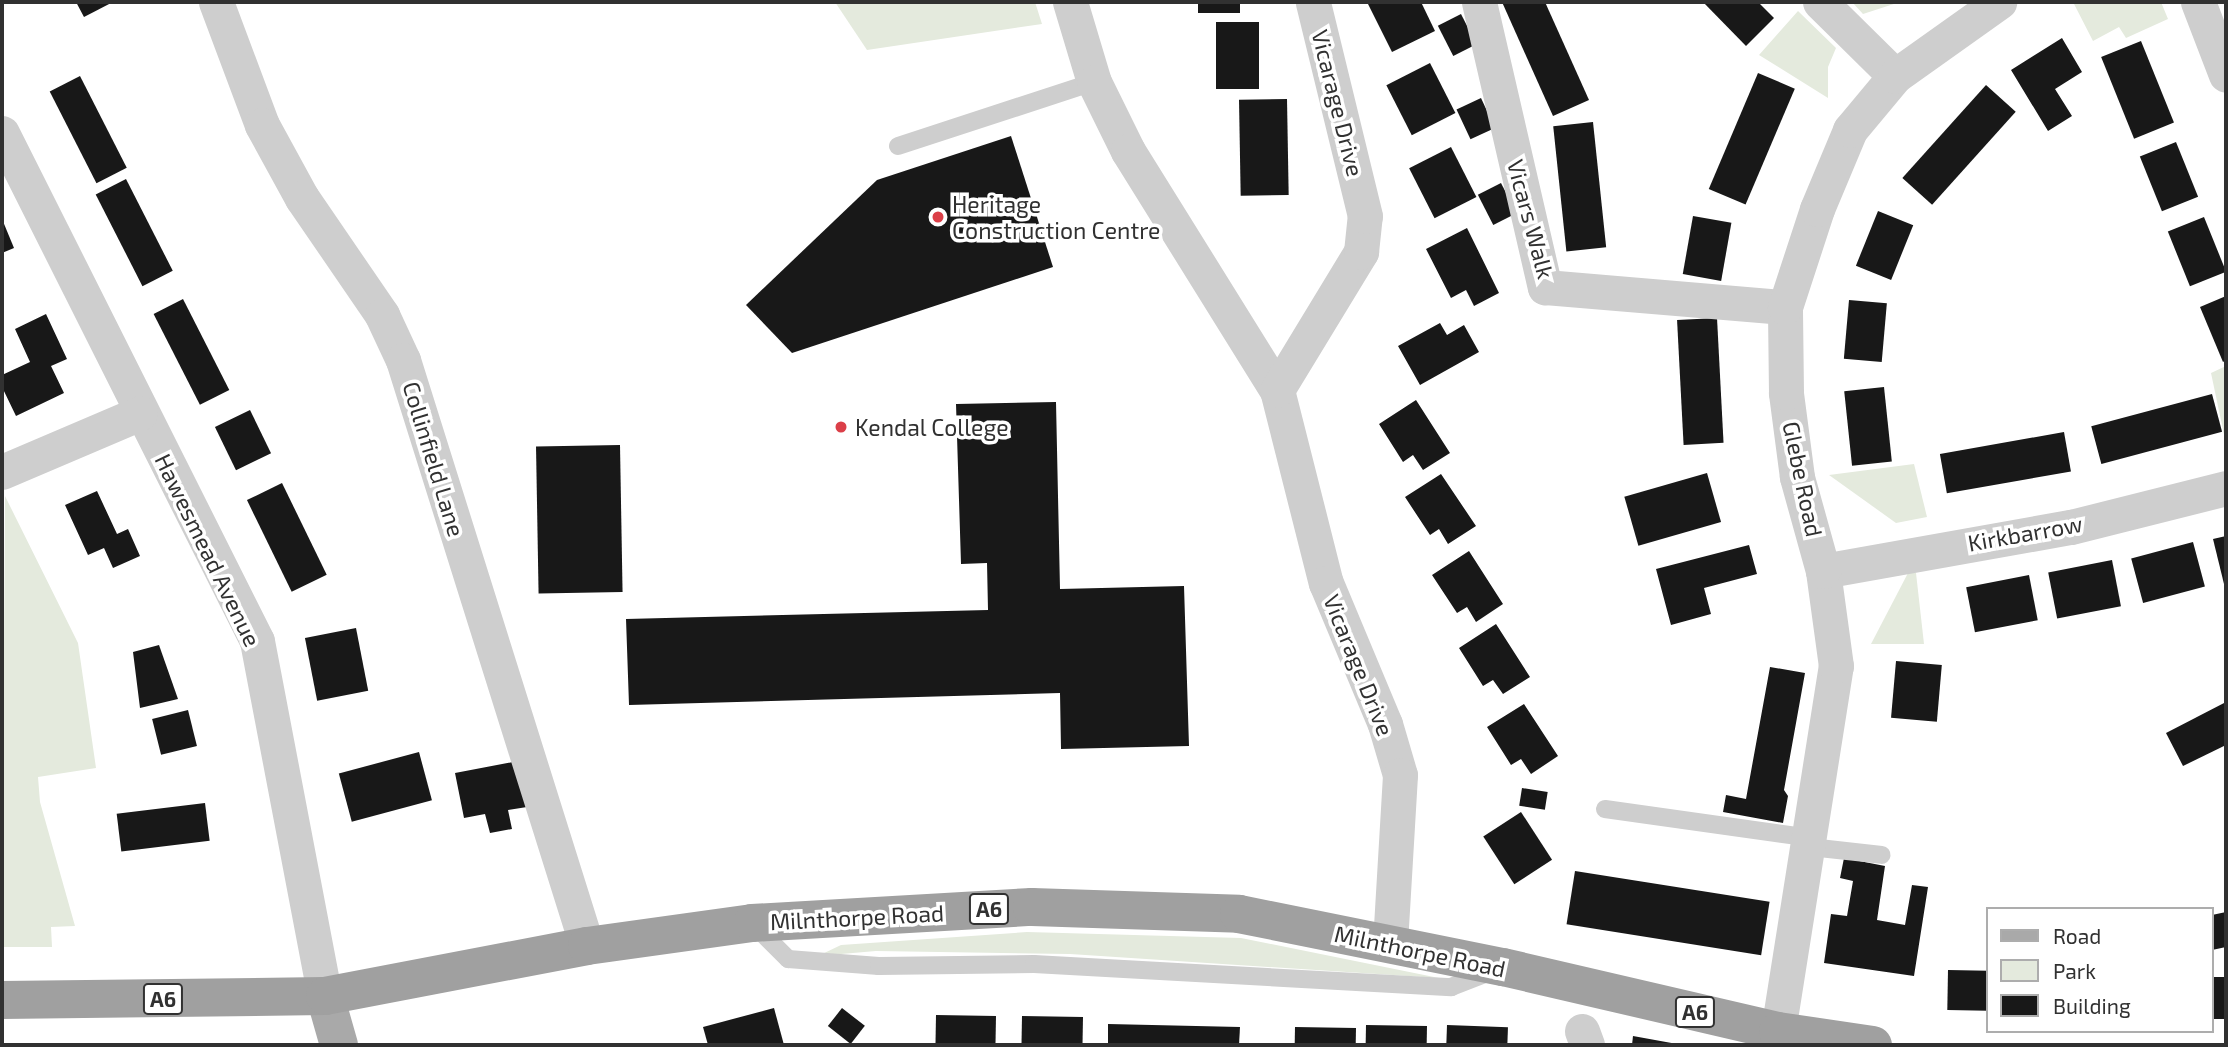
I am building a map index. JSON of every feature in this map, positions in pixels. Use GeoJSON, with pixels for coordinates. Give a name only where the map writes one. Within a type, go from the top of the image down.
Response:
{"type":"FeatureCollection","features":[{"type":"Feature","properties":{"kind":"highway","name":"Milnthorpe Road"},"geometry":{"type":"LineString","coordinates":[[2,1000],[325,996],[587,946],[752,923],[1032,907],[1239,914],[1503,967],[1778,1031],[1873,1045]]}},
{"type":"Feature","properties":{"kind":"main road"},"geometry":{"type":"LineString","coordinates":[[325,996],[339,1045]]}},
{"type":"Feature","properties":{"kind":"street","name":"Collinfield Lane"},"geometry":{"type":"LineString","coordinates":[[216,2],[262,125],[302,198],[382,315],[402,360],[587,946]]}},
{"type":"Feature","properties":{"kind":"street","name":"Vicarage Drive"},"geometry":{"type":"LineString","coordinates":[[1070,2],[1094,82],[1128,151],[1277,390],[1325,583],[1385,724],[1400,775],[1390,944]]}},
{"type":"Feature","properties":{"kind":"street","name":"Vicarage Drive"},"geometry":{"type":"LineString","coordinates":[[1277,390],[1361,251],[1365,216],[1313,2]]}},
{"type":"Feature","properties":{"kind":"street","name":"Vicars Walk"},"geometry":{"type":"LineString","coordinates":[[1479,2],[1545,287],[1785,307]]}},
{"type":"Feature","properties":{"kind":"street"},"geometry":{"type":"LineString","coordinates":[[1819,2],[1895,76]]}},
{"type":"Feature","properties":{"kind":"street","name":"Glebe Road"},"geometry":{"type":"LineString","coordinates":[[1778,1031],[1836,666],[1823,571],[1797,477],[1786,393],[1785,307],[1817,209],[1850,130],[1895,76],[1999,2]]}},
{"type":"Feature","properties":{"kind":"street"},"geometry":{"type":"LineString","coordinates":[[2198,2],[2226,75]]}},
{"type":"Feature","properties":{"kind":"street","name":"Hawesmead Avenue"},"geometry":{"type":"LineString","coordinates":[[4,142],[257,641],[325,996]]}},
{"type":"Feature","properties":{"kind":"street"},"geometry":{"type":"LineString","coordinates":[[2,472],[140,413]]}},
{"type":"Feature","properties":{"kind":"street","name":"Kirkbarrow"},"geometry":{"type":"LineString","coordinates":[[1823,571],[2071,527],[2226,488]]}},
{"type":"Feature","properties":{"kind":"lane"},"geometry":{"type":"LineString","coordinates":[[898,146],[1094,82]]}},
{"type":"Feature","properties":{"kind":"lane"},"geometry":{"type":"LineString","coordinates":[[1605,809],[1882,855]]}},
{"type":"Feature","properties":{"kind":"lane"},"geometry":{"type":"LineString","coordinates":[[752,923],[788,959],[879,966],[1034,964],[1451,987],[1503,967]]}},
{"type":"Feature","properties":{"kind":"green space"},"geometry":{"type":"Polygon","coordinates":[[[835,2],[1035,2],[1042,24],[867,50],[835,2]]]}},
{"type":"Feature","properties":{"kind":"green space"},"geometry":{"type":"Polygon","coordinates":[[[1852,2],[1900,2],[1863,14],[1852,2]]]}},
{"type":"Feature","properties":{"kind":"green space"},"geometry":{"type":"Polygon","coordinates":[[[2073,2],[2161,2],[2168,19],[2126,38],[2119,27],[2093,41],[2073,2]]]}},
{"type":"Feature","properties":{"kind":"green space"},"geometry":{"type":"Polygon","coordinates":[[[1798,11],[1836,48],[1828,67],[1828,98],[1759,55],[1798,11]]]}},
{"type":"Feature","properties":{"kind":"green space"},"geometry":{"type":"Polygon","coordinates":[[[2226,366],[2226,444],[2211,373],[2226,366]]]}},
{"type":"Feature","properties":{"kind":"green space"},"geometry":{"type":"Polygon","coordinates":[[[1914,464],[1927,517],[1896,523],[1829,475],[1914,464]]]}},
{"type":"Feature","properties":{"kind":"green space"},"geometry":{"type":"Polygon","coordinates":[[[5,496],[78,643],[96,768],[38,777],[40,802],[75,926],[51,927],[52,947],[2,947],[5,496]]]}},
{"type":"Feature","properties":{"kind":"green space"},"geometry":{"type":"Polygon","coordinates":[[[1908,573],[1916,573],[1924,644],[1871,644],[1908,573]]]}},
{"type":"Feature","properties":{"kind":"green space"},"geometry":{"type":"Polygon","coordinates":[[[1027,932],[1241,938],[1439,978],[1070,954],[876,951],[818,956],[841,945],[1027,932]]]}},
{"type":"Feature","properties":{"kind":"building"},"geometry":{"type":"Polygon","coordinates":[[[76,2],[113,2],[84,17],[76,2]]]}},
{"type":"Feature","properties":{"kind":"building"},"geometry":{"type":"Polygon","coordinates":[[[1198,2],[1240,2],[1240,13],[1198,13],[1198,2]]]}},
{"type":"Feature","properties":{"kind":"building"},"geometry":{"type":"Polygon","coordinates":[[[1367,2],[1421,2],[1435,31],[1392,52],[1367,2]]]}},
{"type":"Feature","properties":{"kind":"building"},"geometry":{"type":"Polygon","coordinates":[[[1502,2],[1545,2],[1589,100],[1553,116],[1502,2]]]}},
{"type":"Feature","properties":{"kind":"building"},"geometry":{"type":"Polygon","coordinates":[[[1703,2],[1758,2],[1774,18],[1746,46],[1703,2]]]}},
{"type":"Feature","properties":{"kind":"building"},"geometry":{"type":"Polygon","coordinates":[[[1461,14],[1476,44],[1453,56],[1438,26],[1461,14]]]}},
{"type":"Feature","properties":{"kind":"building"},"geometry":{"type":"Polygon","coordinates":[[[1216,22],[1259,22],[1259,89],[1216,89],[1216,22]]]}},
{"type":"Feature","properties":{"kind":"building"},"geometry":{"type":"Polygon","coordinates":[[[2062,38],[2082,72],[2055,89],[2072,116],[2048,131],[2011,70],[2062,38]]]}},
{"type":"Feature","properties":{"kind":"building"},"geometry":{"type":"Polygon","coordinates":[[[2141,41],[2174,123],[2134,139],[2101,57],[2141,41]]]}},
{"type":"Feature","properties":{"kind":"building"},"geometry":{"type":"Polygon","coordinates":[[[1430,63],[1455,113],[1412,135],[1386,85],[1430,63]]]}},
{"type":"Feature","properties":{"kind":"building"},"geometry":{"type":"Polygon","coordinates":[[[1758,73],[1795,89],[1746,205],[1709,189],[1758,73]]]}},
{"type":"Feature","properties":{"kind":"building"},"geometry":{"type":"Polygon","coordinates":[[[80,76],[127,168],[96,183],[50,91],[80,76]]]}},
{"type":"Feature","properties":{"kind":"building"},"geometry":{"type":"Polygon","coordinates":[[[1986,85],[2016,112],[1932,205],[1902,178],[1986,85]]]}},
{"type":"Feature","properties":{"kind":"building"},"geometry":{"type":"Polygon","coordinates":[[[1481,98],[1495,128],[1470,139],[1457,109],[1481,98]]]}},
{"type":"Feature","properties":{"kind":"building"},"geometry":{"type":"Polygon","coordinates":[[[1287,99],[1289,195],[1241,196],[1239,100],[1287,99]]]}},
{"type":"Feature","properties":{"kind":"building"},"geometry":{"type":"Polygon","coordinates":[[[1593,122],[1606,247],[1566,251],[1553,126],[1593,122]]]}},
{"type":"Feature","properties":{"kind":"building","name":"Heritage Construction Centre"},"geometry":{"type":"Polygon","coordinates":[[[1011,136],[1053,267],[792,353],[746,305],[877,180],[1011,136]]]}},
{"type":"Feature","properties":{"kind":"building"},"geometry":{"type":"Polygon","coordinates":[[[2176,142],[2198,197],[2162,211],[2140,157],[2176,142]]]}},
{"type":"Feature","properties":{"kind":"building"},"geometry":{"type":"Polygon","coordinates":[[[1451,147],[1476,197],[1435,218],[1409,168],[1451,147]]]}},
{"type":"Feature","properties":{"kind":"building"},"geometry":{"type":"Polygon","coordinates":[[[126,179],[173,271],[142,286],[96,194],[126,179]]]}},
{"type":"Feature","properties":{"kind":"building"},"geometry":{"type":"Polygon","coordinates":[[[1501,183],[1516,213],[1493,225],[1478,195],[1501,183]]]}},
{"type":"Feature","properties":{"kind":"building"},"geometry":{"type":"Polygon","coordinates":[[[1878,211],[1913,225],[1891,280],[1856,266],[1878,211]]]}},
{"type":"Feature","properties":{"kind":"building"},"geometry":{"type":"Polygon","coordinates":[[[1693,216],[1731,223],[1721,281],[1683,274],[1693,216]]]}},
{"type":"Feature","properties":{"kind":"building"},"geometry":{"type":"Polygon","coordinates":[[[2204,217],[2226,272],[2190,286],[2168,232],[2204,217]]]}},
{"type":"Feature","properties":{"kind":"building"},"geometry":{"type":"Polygon","coordinates":[[[2,219],[14,248],[2,253],[2,219]]]}},
{"type":"Feature","properties":{"kind":"building"},"geometry":{"type":"Polygon","coordinates":[[[1467,228],[1499,293],[1474,306],[1466,290],[1451,298],[1426,249],[1467,228]]]}},
{"type":"Feature","properties":{"kind":"building"},"geometry":{"type":"Polygon","coordinates":[[[2226,296],[2226,360],[2223,362],[2200,307],[2226,296]]]}},
{"type":"Feature","properties":{"kind":"building"},"geometry":{"type":"Polygon","coordinates":[[[183,299],[229,390],[200,405],[154,314],[183,299]]]}},
{"type":"Feature","properties":{"kind":"building"},"geometry":{"type":"Polygon","coordinates":[[[1849,300],[1887,303],[1882,362],[1844,359],[1849,300]]]}},
{"type":"Feature","properties":{"kind":"building"},"geometry":{"type":"Polygon","coordinates":[[[46,314],[67,359],[51,366],[64,393],[16,416],[2,387],[2,375],[30,362],[15,329],[46,314]]]}},
{"type":"Feature","properties":{"kind":"building"},"geometry":{"type":"Polygon","coordinates":[[[1717,318],[1724,443],[1684,445],[1677,320],[1717,318]]]}},
{"type":"Feature","properties":{"kind":"building"},"geometry":{"type":"Polygon","coordinates":[[[1440,323],[1447,335],[1464,325],[1479,352],[1420,385],[1398,346],[1440,323]]]}},
{"type":"Feature","properties":{"kind":"building"},"geometry":{"type":"Polygon","coordinates":[[[1884,387],[1892,462],[1852,466],[1844,391],[1884,387]]]}},
{"type":"Feature","properties":{"kind":"building"},"geometry":{"type":"Polygon","coordinates":[[[2212,394],[2222,432],[2101,464],[2091,426],[2212,394]]]}},
{"type":"Feature","properties":{"kind":"building"},"geometry":{"type":"Polygon","coordinates":[[[1416,400],[1450,453],[1423,470],[1413,455],[1403,462],[1379,424],[1416,400]]]}},
{"type":"Feature","properties":{"kind":"building"},"geometry":{"type":"Polygon","coordinates":[[[1056,402],[1060,589],[1184,586],[1189,746],[1061,749],[1060,693],[629,705],[626,619],[988,610],[987,563],[961,564],[956,404],[1056,402]]]}},
{"type":"Feature","properties":{"kind":"building"},"geometry":{"type":"Polygon","coordinates":[[[250,410],[271,453],[236,470],[215,427],[250,410]]]}},
{"type":"Feature","properties":{"kind":"building"},"geometry":{"type":"Polygon","coordinates":[[[2064,432],[2071,471],[1947,493],[1940,454],[2064,432]]]}},
{"type":"Feature","properties":{"kind":"building"},"geometry":{"type":"Polygon","coordinates":[[[620,445],[623,592],[539,593],[536,446],[620,445]]]}},
{"type":"Feature","properties":{"kind":"building"},"geometry":{"type":"Polygon","coordinates":[[[1707,473],[1721,522],[1638,546],[1624,497],[1707,473]]]}},
{"type":"Feature","properties":{"kind":"building"},"geometry":{"type":"Polygon","coordinates":[[[1441,474],[1476,526],[1448,544],[1439,529],[1430,535],[1405,497],[1441,474]]]}},
{"type":"Feature","properties":{"kind":"building"},"geometry":{"type":"Polygon","coordinates":[[[282,483],[327,575],[292,592],[247,500],[282,483]]]}},
{"type":"Feature","properties":{"kind":"building"},"geometry":{"type":"Polygon","coordinates":[[[97,491],[117,534],[128,529],[140,556],[113,568],[104,548],[88,555],[65,505],[97,491]]]}},
{"type":"Feature","properties":{"kind":"building"},"geometry":{"type":"Polygon","coordinates":[[[2226,536],[2226,584],[2224,584],[2213,539],[2226,536]]]}},
{"type":"Feature","properties":{"kind":"building"},"geometry":{"type":"Polygon","coordinates":[[[2193,542],[2205,586],[2143,603],[2131,559],[2193,542]]]}},
{"type":"Feature","properties":{"kind":"building"},"geometry":{"type":"Polygon","coordinates":[[[1749,545],[1757,574],[1704,588],[1711,614],[1671,625],[1656,569],[1749,545]]]}},
{"type":"Feature","properties":{"kind":"building"},"geometry":{"type":"Polygon","coordinates":[[[1469,551],[1503,604],[1476,622],[1467,607],[1457,613],[1432,575],[1469,551]]]}},
{"type":"Feature","properties":{"kind":"building"},"geometry":{"type":"Polygon","coordinates":[[[2112,560],[2121,606],[2057,619],[2048,572],[2112,560]]]}},
{"type":"Feature","properties":{"kind":"building"},"geometry":{"type":"Polygon","coordinates":[[[2029,575],[2038,620],[1975,632],[1966,587],[2029,575]]]}},
{"type":"Feature","properties":{"kind":"building"},"geometry":{"type":"Polygon","coordinates":[[[1496,624],[1530,677],[1503,694],[1493,680],[1483,686],[1459,648],[1496,624]]]}},
{"type":"Feature","properties":{"kind":"building"},"geometry":{"type":"Polygon","coordinates":[[[356,628],[368,691],[317,701],[305,638],[356,628]]]}},
{"type":"Feature","properties":{"kind":"building"},"geometry":{"type":"Polygon","coordinates":[[[159,645],[178,699],[140,708],[133,652],[159,645]]]}},
{"type":"Feature","properties":{"kind":"building"},"geometry":{"type":"Polygon","coordinates":[[[1896,661],[1942,665],[1937,722],[1891,718],[1896,661]]]}},
{"type":"Feature","properties":{"kind":"building"},"geometry":{"type":"Polygon","coordinates":[[[1770,667],[1805,673],[1784,790],[1788,796],[1783,823],[1723,812],[1726,795],[1746,799],[1770,667]]]}},
{"type":"Feature","properties":{"kind":"building"},"geometry":{"type":"Polygon","coordinates":[[[2226,702],[2226,745],[2183,766],[2166,733],[2226,702]]]}},
{"type":"Feature","properties":{"kind":"building"},"geometry":{"type":"Polygon","coordinates":[[[1524,704],[1558,756],[1531,774],[1521,759],[1511,765],[1487,727],[1524,704]]]}},
{"type":"Feature","properties":{"kind":"building"},"geometry":{"type":"Polygon","coordinates":[[[188,710],[197,746],[161,755],[152,719],[188,710]]]}},
{"type":"Feature","properties":{"kind":"building"},"geometry":{"type":"Polygon","coordinates":[[[419,752],[432,800],[352,822],[339,773],[419,752]]]}},
{"type":"Feature","properties":{"kind":"building"},"geometry":{"type":"Polygon","coordinates":[[[518,761],[527,807],[508,810],[512,829],[490,833],[485,814],[464,818],[455,773],[518,761]]]}},
{"type":"Feature","properties":{"kind":"building"},"geometry":{"type":"Polygon","coordinates":[[[1522,788],[1548,792],[1545,810],[1519,806],[1522,788]]]}},
{"type":"Feature","properties":{"kind":"building"},"geometry":{"type":"Polygon","coordinates":[[[205,803],[210,841],[121,852],[117,814],[205,803]]]}},
{"type":"Feature","properties":{"kind":"building"},"geometry":{"type":"Polygon","coordinates":[[[1521,812],[1552,860],[1514,884],[1483,837],[1521,812]]]}},
{"type":"Feature","properties":{"kind":"building"},"geometry":{"type":"Polygon","coordinates":[[[1844,858],[1885,866],[1877,920],[1905,925],[1912,885],[1928,887],[1914,976],[1824,963],[1831,914],[1847,916],[1853,881],[1840,878],[1844,858]]]}},
{"type":"Feature","properties":{"kind":"building"},"geometry":{"type":"Polygon","coordinates":[[[1575,871],[1770,902],[1761,955],[1567,924],[1575,871]]]}},
{"type":"Feature","properties":{"kind":"building"},"geometry":{"type":"Polygon","coordinates":[[[2226,912],[2226,947],[2214,950],[2214,915],[2226,912]]]}},
{"type":"Feature","properties":{"kind":"building"},"geometry":{"type":"Polygon","coordinates":[[[1948,970],[1986,971],[1986,1011],[1947,1010],[1948,970]]]}},
{"type":"Feature","properties":{"kind":"building"},"geometry":{"type":"Polygon","coordinates":[[[2214,977],[2226,977],[2226,1019],[2214,1019],[2214,977]]]}},
{"type":"Feature","properties":{"kind":"building"},"geometry":{"type":"Polygon","coordinates":[[[774,1008],[784,1045],[708,1045],[703,1027],[774,1008]]]}},
{"type":"Feature","properties":{"kind":"building"},"geometry":{"type":"Polygon","coordinates":[[[842,1008],[865,1026],[851,1044],[828,1026],[842,1008]]]}},
{"type":"Feature","properties":{"kind":"building"},"geometry":{"type":"Polygon","coordinates":[[[936,1015],[996,1016],[995,1045],[935,1045],[936,1015]]]}},
{"type":"Feature","properties":{"kind":"building"},"geometry":{"type":"Polygon","coordinates":[[[1022,1016],[1083,1017],[1083,1045],[1021,1045],[1022,1016]]]}},
{"type":"Feature","properties":{"kind":"building"},"geometry":{"type":"Polygon","coordinates":[[[1108,1024],[1240,1027],[1239,1045],[1108,1045],[1108,1024]]]}},
{"type":"Feature","properties":{"kind":"building"},"geometry":{"type":"Polygon","coordinates":[[[1366,1025],[1427,1026],[1427,1045],[1366,1045],[1366,1025]]]}},
{"type":"Feature","properties":{"kind":"building"},"geometry":{"type":"Polygon","coordinates":[[[1447,1025],[1508,1027],[1507,1045],[1446,1045],[1447,1025]]]}},
{"type":"Feature","properties":{"kind":"building"},"geometry":{"type":"Polygon","coordinates":[[[1295,1027],[1356,1028],[1356,1045],[1295,1045],[1295,1027]]]}},
{"type":"Feature","properties":{"kind":"building"},"geometry":{"type":"Polygon","coordinates":[[[1633,1036],[1677,1044],[1632,1045],[1633,1036]]]}},
{"type":"Feature","properties":{"kind":"place","name":"Heritage Construction Centre"},"geometry":{"type":"Point","coordinates":[938,217]}},
{"type":"Feature","properties":{"kind":"place","name":"Kendal College"},"geometry":{"type":"Point","coordinates":[841,427]}}]}
